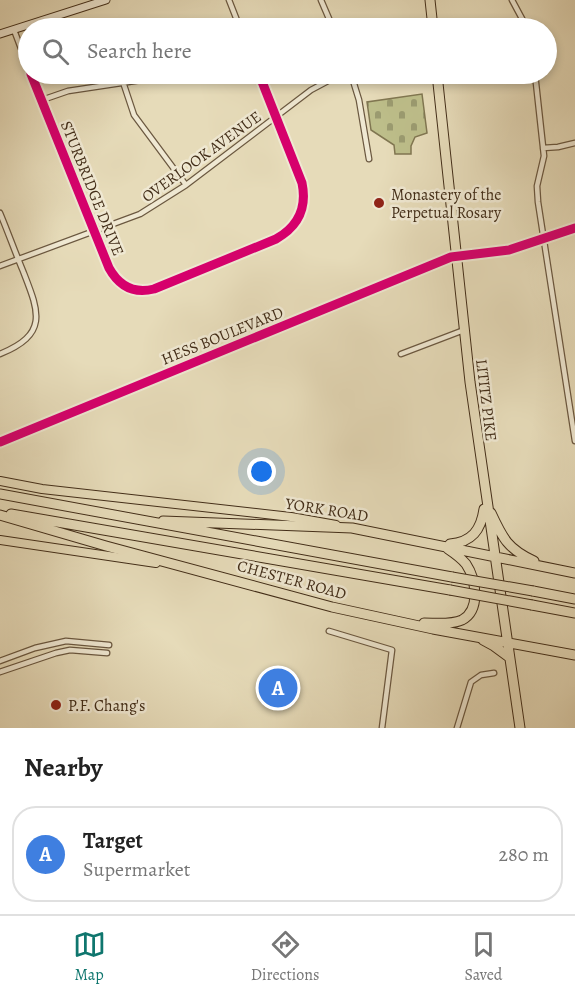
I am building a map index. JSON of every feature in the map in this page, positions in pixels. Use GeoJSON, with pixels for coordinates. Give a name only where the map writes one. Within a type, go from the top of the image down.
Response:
{"type":"FeatureCollection","features":[{"type":"Feature","properties":{"kind":"highway"},"geometry":{"type":"LineString","coordinates":[[430,0],[432,18]]}},
{"type":"Feature","properties":{"kind":"highway","name":"LITITZ PIKE"},"geometry":{"type":"LineString","coordinates":[[438,84],[464,330],[485,500],[520,728]]}},
{"type":"Feature","properties":{"kind":"highway"},"geometry":{"type":"LineString","coordinates":[[0,494],[575,599]]}},
{"type":"Feature","properties":{"kind":"highway"},"geometry":{"type":"LineString","coordinates":[[435,544],[460,543],[473,537],[483,521],[485,500]]}},
{"type":"Feature","properties":{"kind":"highway"},"geometry":{"type":"LineString","coordinates":[[485,500],[506,543],[524,556],[553,568]]}},
{"type":"Feature","properties":{"kind":"highway"},"geometry":{"type":"LineString","coordinates":[[0,513],[106,546],[200,570]]}},
{"type":"Feature","properties":{"kind":"highway"},"geometry":{"type":"LineString","coordinates":[[0,513],[575,613]]}},
{"type":"Feature","properties":{"kind":"highway"},"geometry":{"type":"LineString","coordinates":[[128,519],[352,528]]}},
{"type":"Feature","properties":{"kind":"highway","name":"YORK ROAD"},"geometry":{"type":"LineString","coordinates":[[352,528],[575,573]]}},
{"type":"Feature","properties":{"kind":"highway"},"geometry":{"type":"LineString","coordinates":[[404,622],[456,622],[465,618],[472,610],[475,594],[469,571],[454,553],[435,544]]}},
{"type":"Feature","properties":{"kind":"highway","name":"CHESTER ROAD"},"geometry":{"type":"LineString","coordinates":[[200,570],[332,607],[575,655]]}},
{"type":"Feature","properties":{"kind":"highway"},"geometry":{"type":"LineString","coordinates":[[476,636],[509,657]]}},
{"type":"Feature","properties":{"kind":"main road","name":"YORK ROAD"},"geometry":{"type":"LineString","coordinates":[[0,481],[42,489],[314,520],[352,528]]}},
{"type":"Feature","properties":{"kind":"main road","name":"CHESTER ROAD"},"geometry":{"type":"LineString","coordinates":[[0,540],[200,570]]}},
{"type":"Feature","properties":{"kind":"street"},"geometry":{"type":"LineString","coordinates":[[51,18],[106,0]]}},
{"type":"Feature","properties":{"kind":"street"},"geometry":{"type":"LineString","coordinates":[[229,0],[236,18]]}},
{"type":"Feature","properties":{"kind":"street"},"geometry":{"type":"LineString","coordinates":[[328,0],[321,1],[329,18]]}},
{"type":"Feature","properties":{"kind":"street"},"geometry":{"type":"LineString","coordinates":[[512,0],[522,18]]}},
{"type":"Feature","properties":{"kind":"street"},"geometry":{"type":"LineString","coordinates":[[0,34],[18,29]]}},
{"type":"Feature","properties":{"kind":"street"},"geometry":{"type":"LineString","coordinates":[[14,30],[18,41]]}},
{"type":"Feature","properties":{"kind":"street","name":"STURBRIDGE DRIVE"},"geometry":{"type":"LineString","coordinates":[[35,84],[109,267],[116,279],[128,288],[141,291],[154,289],[254,249],[286,234],[298,220],[304,204],[300,174],[262,84]]}},
{"type":"Feature","properties":{"kind":"street"},"geometry":{"type":"LineString","coordinates":[[42,100],[68,91],[111,84]]}},
{"type":"Feature","properties":{"kind":"street"},"geometry":{"type":"LineString","coordinates":[[124,84],[134,115],[186,184]]}},
{"type":"Feature","properties":{"kind":"street","name":"OVERLOOK AVENUE"},"geometry":{"type":"LineString","coordinates":[[0,266],[140,214],[186,184],[321,84]]}},
{"type":"Feature","properties":{"kind":"street"},"geometry":{"type":"LineString","coordinates":[[354,84],[369,159]]}},
{"type":"Feature","properties":{"kind":"street"},"geometry":{"type":"LineString","coordinates":[[537,84],[544,159],[537,190],[575,441]]}},
{"type":"Feature","properties":{"kind":"street"},"geometry":{"type":"LineString","coordinates":[[543,148],[575,143]]}},
{"type":"Feature","properties":{"kind":"street"},"geometry":{"type":"LineString","coordinates":[[0,213],[36,308],[36,322],[26,340],[16,348],[0,354]]}},
{"type":"Feature","properties":{"kind":"street","name":"HESS BOULEVARD"},"geometry":{"type":"LineString","coordinates":[[0,442],[457,256],[509,249],[575,228]]}},
{"type":"Feature","properties":{"kind":"street"},"geometry":{"type":"LineString","coordinates":[[401,354],[464,330]]}},
{"type":"Feature","properties":{"kind":"street"},"geometry":{"type":"LineString","coordinates":[[329,631],[392,650],[382,728]]}},
{"type":"Feature","properties":{"kind":"street"},"geometry":{"type":"LineString","coordinates":[[0,661],[35,648],[66,641],[109,645]]}},
{"type":"Feature","properties":{"kind":"street"},"geometry":{"type":"LineString","coordinates":[[0,672],[57,652],[70,650],[107,653]]}},
{"type":"Feature","properties":{"kind":"street"},"geometry":{"type":"LineString","coordinates":[[457,728],[471,682],[481,675],[494,673]]}},
{"type":"Feature","properties":{"kind":"green space"},"geometry":{"type":"Polygon","coordinates":[[[422,94],[427,133],[415,137],[411,146],[411,154],[395,154],[394,145],[371,130],[367,102],[422,94]]]}},
{"type":"Feature","properties":{"kind":"cycle path"},"geometry":{"type":"LineString","coordinates":[[35,84],[109,268],[122,284],[140,290],[154,289],[276,239],[296,222],[302,208],[302,183],[263,84]]}},
{"type":"Feature","properties":{"kind":"cycle path"},"geometry":{"type":"LineString","coordinates":[[0,442],[451,257],[509,250],[575,228]]}},
{"type":"Feature","properties":{"kind":"place","name":"Monastery of the Perpetual Rosary"},"geometry":{"type":"Point","coordinates":[379,203]}},
{"type":"Feature","properties":{"kind":"place","name":"Target"},"geometry":{"type":"Point","coordinates":[278,688]}},
{"type":"Feature","properties":{"kind":"place","name":"P.F. Chang's"},"geometry":{"type":"Point","coordinates":[56,705]}}]}
